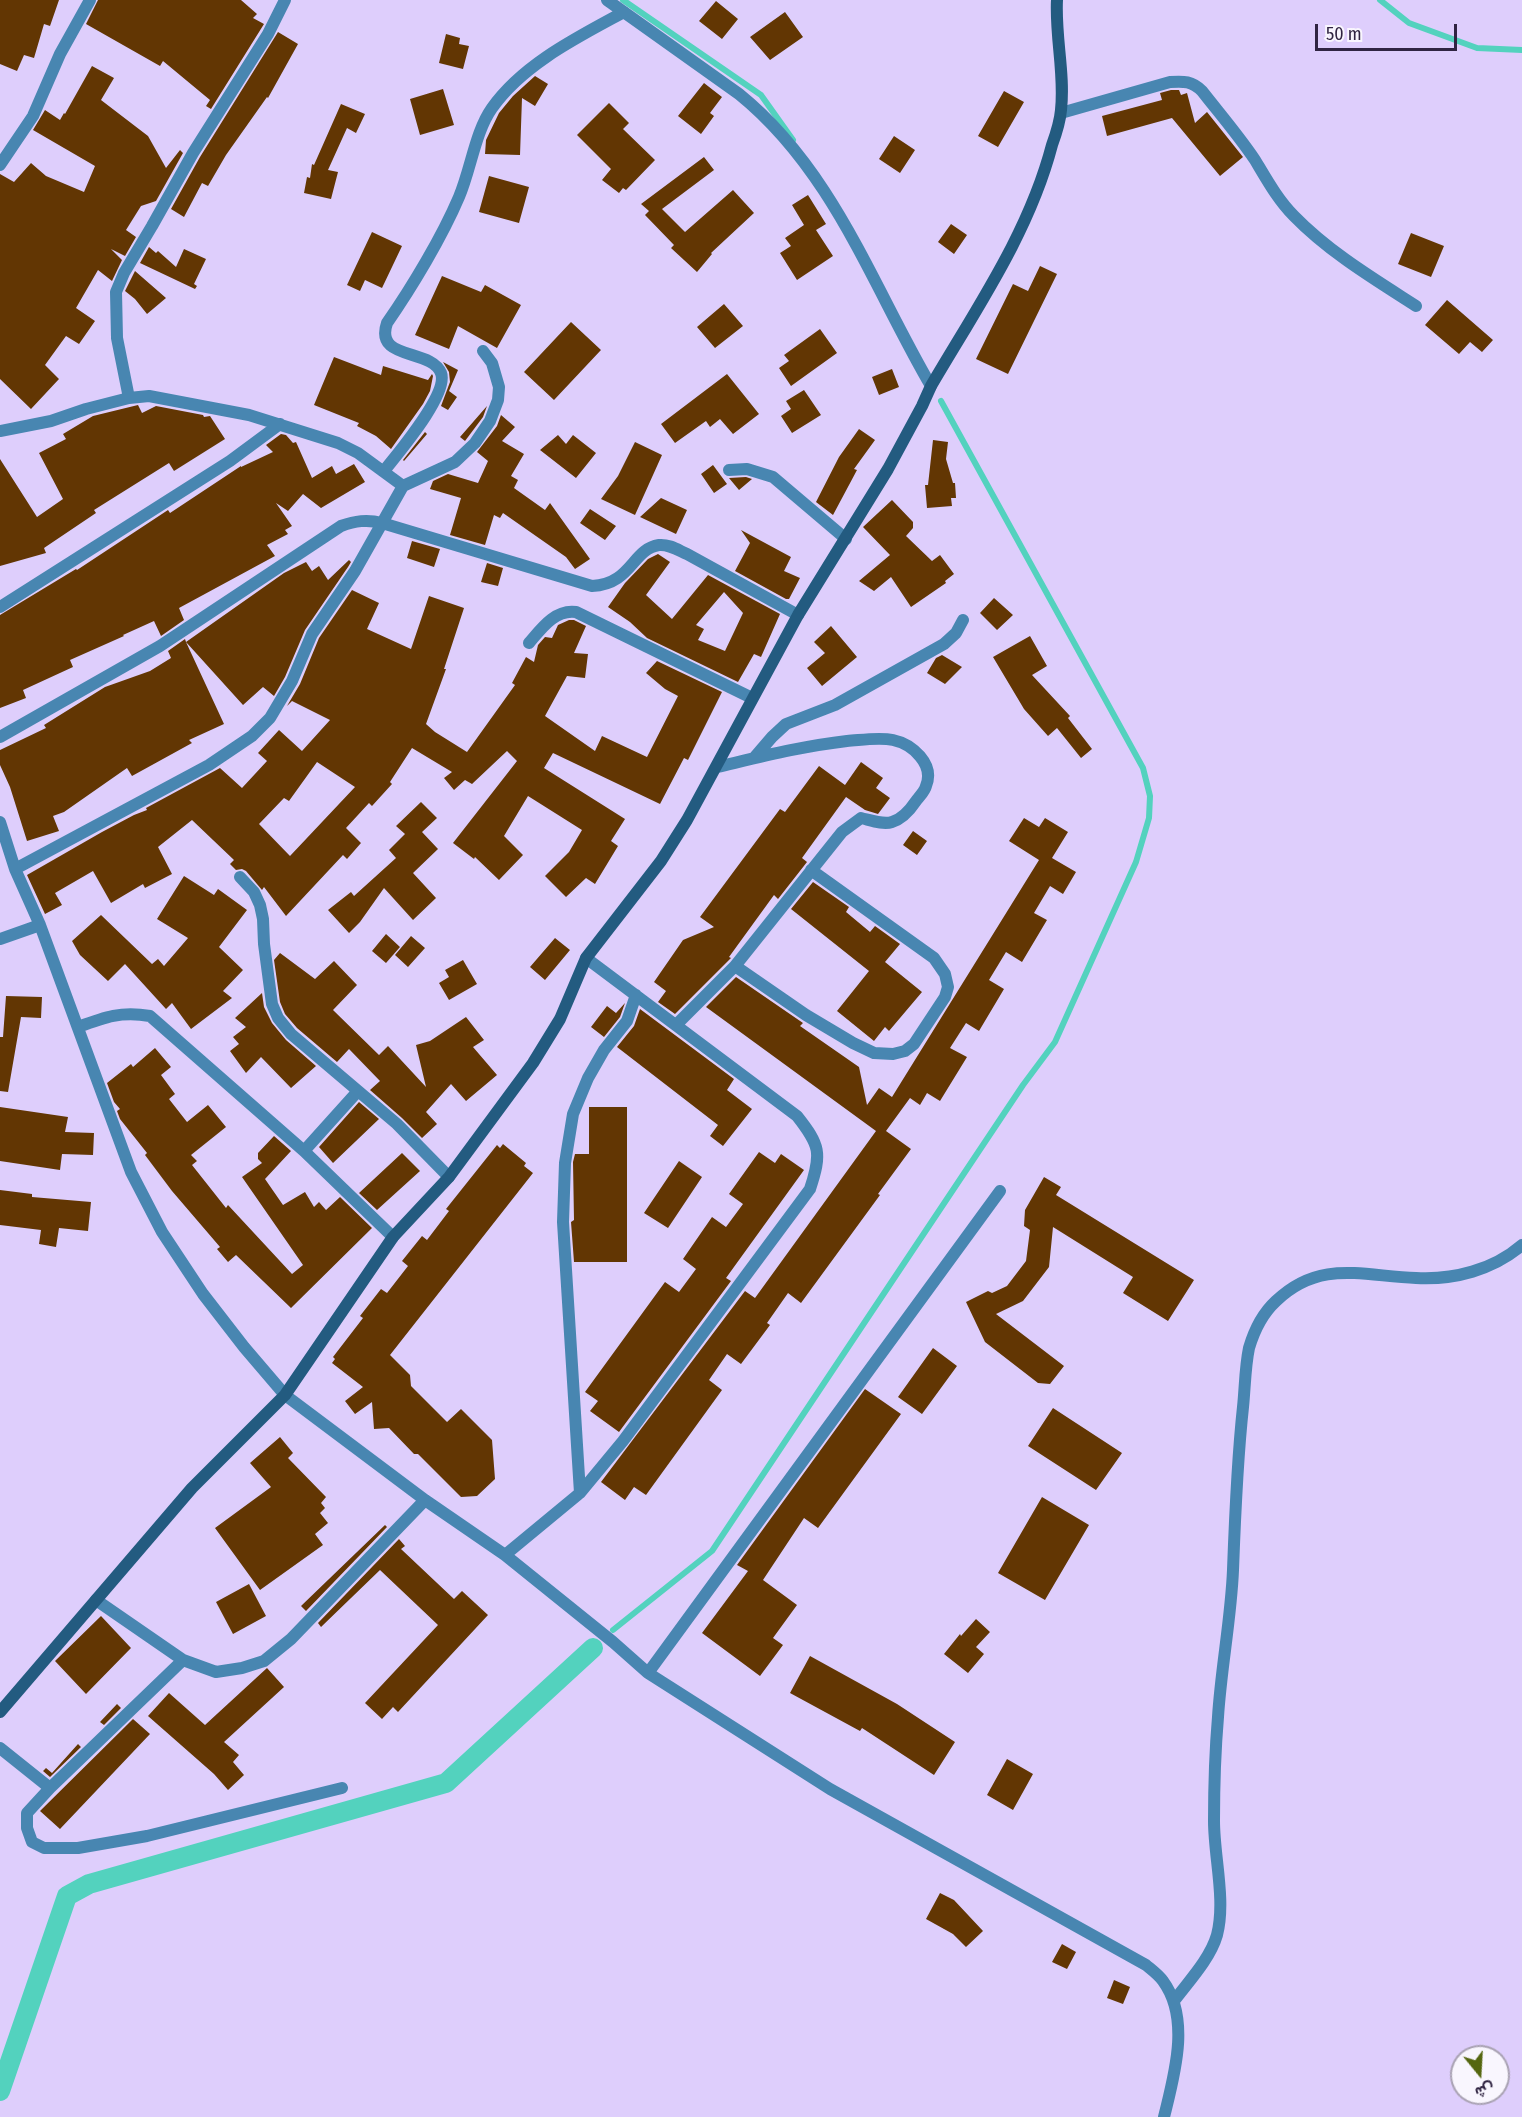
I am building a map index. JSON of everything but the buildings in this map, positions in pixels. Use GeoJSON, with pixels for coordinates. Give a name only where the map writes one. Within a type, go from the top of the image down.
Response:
{"type":"FeatureCollection","features":[{"type":"Feature","properties":{"kind":"main road"},"geometry":{"type":"LineString","coordinates":[[0,1712],[192,1488],[285,1395],[393,1237],[449,1177],[534,1063],[560,1019],[586,958],[661,861],[717,767],[798,615],[846,539],[911,427],[931,386],[1010,251],[1031,210],[1044,175],[1061,113],[1063,80],[1057,40],[1057,0]]}},
{"type":"Feature","properties":{"kind":"street"},"geometry":{"type":"LineString","coordinates":[[0,165],[33,116],[60,54],[90,0]]}},
{"type":"Feature","properties":{"kind":"street"},"geometry":{"type":"LineString","coordinates":[[129,398],[117,338],[116,292],[193,153],[268,34],[285,0]]}},
{"type":"Feature","properties":{"kind":"street"},"geometry":{"type":"LineString","coordinates":[[607,0],[740,94],[756,107],[795,148],[824,188],[931,386]]}},
{"type":"Feature","properties":{"kind":"street"},"geometry":{"type":"LineString","coordinates":[[384,471],[429,411],[438,392],[442,376],[433,363],[388,343],[384,331],[460,196],[483,126],[492,108],[508,89],[560,46],[624,12]]}},
{"type":"Feature","properties":{"kind":"street"},"geometry":{"type":"LineString","coordinates":[[1061,113],[1170,82],[1185,81],[1195,84],[1209,99],[1293,216],[1316,237],[1416,306]]}},
{"type":"Feature","properties":{"kind":"street"},"geometry":{"type":"LineString","coordinates":[[15,869],[209,765],[252,736],[270,718],[292,681],[312,634],[355,572],[403,486],[455,462],[475,443],[490,421],[500,387],[492,363],[483,351]]}},
{"type":"Feature","properties":{"kind":"street"},"geometry":{"type":"LineString","coordinates":[[0,431],[51,421],[129,398],[149,396],[249,415],[338,443],[358,453],[403,486]]}},
{"type":"Feature","properties":{"kind":"street"},"geometry":{"type":"LineString","coordinates":[[0,607],[230,461],[280,424]]}},
{"type":"Feature","properties":{"kind":"street"},"geometry":{"type":"LineString","coordinates":[[729,470],[747,469],[773,477],[846,539]]}},
{"type":"Feature","properties":{"kind":"street"},"geometry":{"type":"LineString","coordinates":[[0,737],[160,646],[341,526],[360,521],[369,520],[382,523],[591,586],[616,581],[640,556],[652,548],[660,545],[669,546],[798,615]]}},
{"type":"Feature","properties":{"kind":"street"},"geometry":{"type":"LineString","coordinates":[[529,643],[557,615],[567,610],[576,612],[753,698]]}},
{"type":"Feature","properties":{"kind":"street"},"geometry":{"type":"LineString","coordinates":[[754,758],[786,724],[835,705],[944,644],[956,633],[963,620]]}},
{"type":"Feature","properties":{"kind":"street"},"geometry":{"type":"LineString","coordinates":[[676,1025],[735,966],[842,832],[861,818],[891,823],[910,811],[926,786],[927,776],[920,756],[911,746],[892,740],[864,739],[822,744],[717,767]]}},
{"type":"Feature","properties":{"kind":"street"},"geometry":{"type":"LineString","coordinates":[[0,822],[4,844],[40,925],[131,1172],[162,1232],[210,1303],[285,1395],[425,1500],[505,1556],[613,1642],[648,1673],[830,1789],[1146,1965],[1163,1981],[1174,2001],[1178,2031],[1176,2058],[1164,2117]]}},
{"type":"Feature","properties":{"kind":"street"},"geometry":{"type":"LineString","coordinates":[[735,966],[806,1015],[873,1053],[893,1054],[905,1051],[914,1044],[945,997],[948,987],[945,974],[934,958],[811,870]]}},
{"type":"Feature","properties":{"kind":"street"},"geometry":{"type":"LineString","coordinates":[[240,877],[254,892],[260,905],[272,1004],[278,1018],[291,1034],[397,1124],[449,1177]]}},
{"type":"Feature","properties":{"kind":"street"},"geometry":{"type":"LineString","coordinates":[[0,939],[40,925]]}},
{"type":"Feature","properties":{"kind":"street"},"geometry":{"type":"LineString","coordinates":[[505,1556],[580,1493],[630,1432],[810,1189],[817,1169],[818,1152],[813,1136],[797,1116],[586,958]]}},
{"type":"Feature","properties":{"kind":"street"},"geometry":{"type":"LineString","coordinates":[[580,1493],[563,1222],[565,1163],[573,1114],[588,1078],[604,1050],[627,1021],[636,995]]}},
{"type":"Feature","properties":{"kind":"street"},"geometry":{"type":"LineString","coordinates":[[78,1027],[106,1016],[132,1013],[150,1016],[304,1151],[393,1237]]}},
{"type":"Feature","properties":{"kind":"street"},"geometry":{"type":"LineString","coordinates":[[304,1151],[358,1091]]}},
{"type":"Feature","properties":{"kind":"street"},"geometry":{"type":"LineString","coordinates":[[648,1673],[1000,1191]]}},
{"type":"Feature","properties":{"kind":"street"},"geometry":{"type":"LineString","coordinates":[[1174,2001],[1209,1952],[1217,1936],[1219,1917],[1214,1824],[1218,1718],[1233,1572],[1238,1449],[1249,1349],[1258,1325],[1273,1303],[1288,1290],[1324,1274],[1346,1272],[1418,1278],[1445,1277],[1485,1268],[1522,1245]]}},
{"type":"Feature","properties":{"kind":"street"},"geometry":{"type":"LineString","coordinates":[[96,1600],[183,1660],[216,1672],[242,1668],[264,1660],[291,1639],[425,1500]]}},
{"type":"Feature","properties":{"kind":"street"},"geometry":{"type":"LineString","coordinates":[[183,1660],[27,1813],[27,1828],[32,1842],[44,1848],[78,1848],[147,1836],[342,1788]]}},
{"type":"Feature","properties":{"kind":"street"},"geometry":{"type":"LineString","coordinates":[[0,1748],[50,1788]]}},
{"type":"Feature","properties":{"kind":"waterway"},"geometry":{"type":"LineString","coordinates":[[623,0],[761,95],[793,140]]}},
{"type":"Feature","properties":{"kind":"waterway"},"geometry":{"type":"LineString","coordinates":[[1380,0],[1409,23],[1477,48],[1522,50]]}},
{"type":"Feature","properties":{"kind":"waterway"},"geometry":{"type":"LineString","coordinates":[[613,1630],[712,1551],[1023,1085],[1055,1042],[1136,862],[1149,818],[1150,796],[1143,768],[941,401]]}},
{"type":"Feature","properties":{"kind":"waterway"},"geometry":{"type":"LineString","coordinates":[[0,2091],[67,1896],[89,1884],[446,1783],[593,1648]]}}]}
